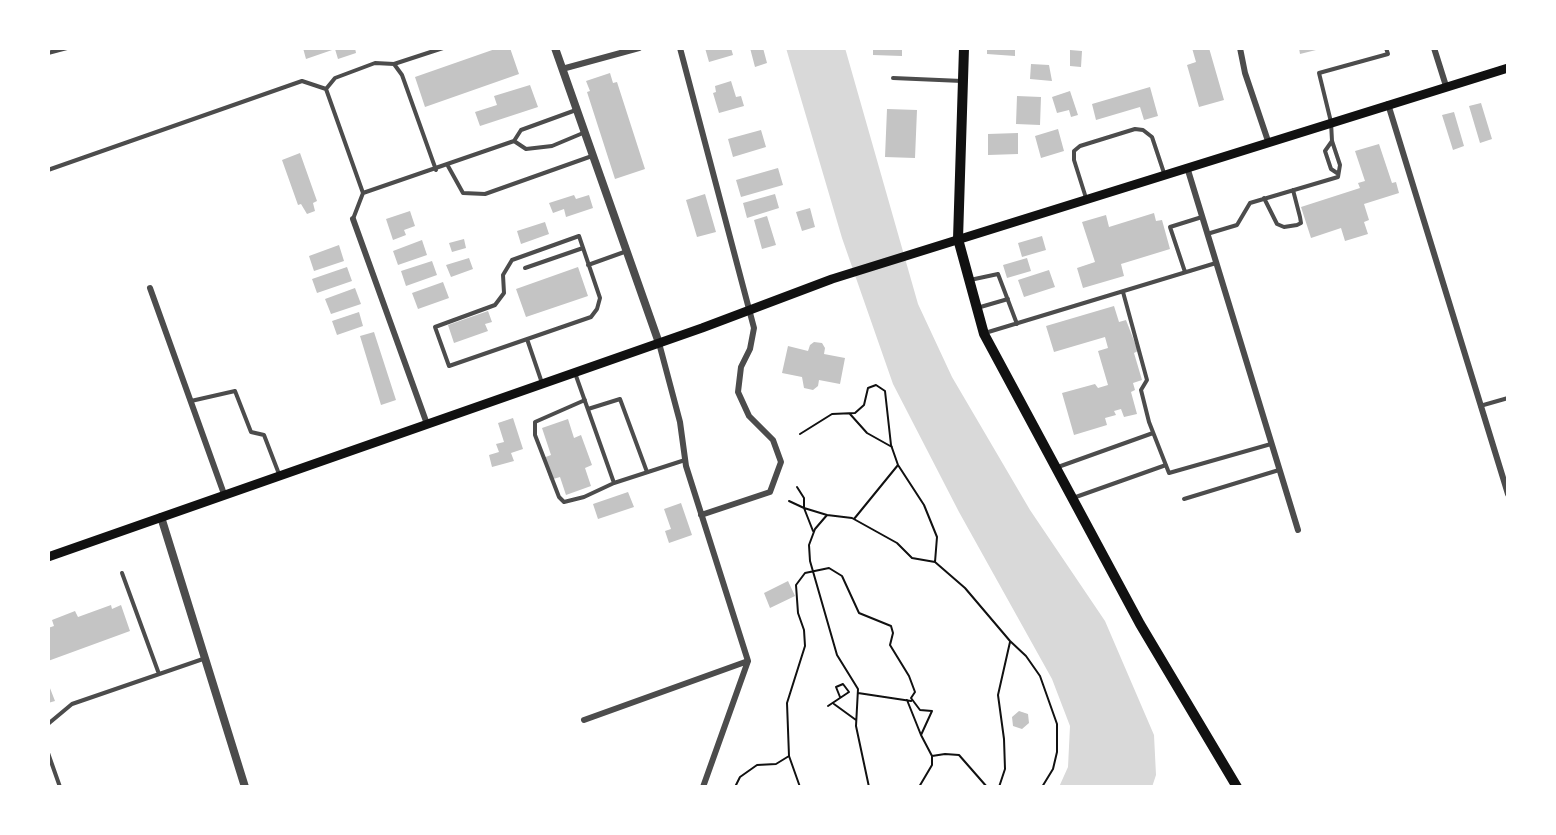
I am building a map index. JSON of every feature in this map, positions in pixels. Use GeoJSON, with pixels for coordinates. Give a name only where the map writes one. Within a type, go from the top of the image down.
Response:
{"type":"FeatureCollection","features":[{"type":"Feature","properties":{"kind":"main road"},"geometry":{"type":"LineString","coordinates":[[964,48],[958,239],[984,334],[1140,624],[1237,787]]}},
{"type":"Feature","properties":{"kind":"main road"},"geometry":{"type":"LineString","coordinates":[[48,557],[750,311],[832,279],[1164,173],[1508,68]]}},
{"type":"Feature","properties":{"kind":"street"},"geometry":{"type":"LineString","coordinates":[[555,48],[659,343],[680,422],[685,460],[748,661],[703,787]]}},
{"type":"Feature","properties":{"kind":"street"},"geometry":{"type":"LineString","coordinates":[[562,69],[639,48]]}},
{"type":"Feature","properties":{"kind":"street"},"geometry":{"type":"LineString","coordinates":[[680,48],[755,335],[741,367],[738,392],[749,416],[773,440],[781,462],[770,492],[701,515]]}},
{"type":"Feature","properties":{"kind":"street"},"geometry":{"type":"LineString","coordinates":[[1240,48],[1245,73],[1268,141]]}},
{"type":"Feature","properties":{"kind":"street"},"geometry":{"type":"LineString","coordinates":[[1434,48],[1446,86]]}},
{"type":"Feature","properties":{"kind":"street"},"geometry":{"type":"LineString","coordinates":[[1388,104],[1508,494]]}},
{"type":"Feature","properties":{"kind":"street"},"geometry":{"type":"LineString","coordinates":[[1187,166],[1298,530]]}},
{"type":"Feature","properties":{"kind":"street"},"geometry":{"type":"LineString","coordinates":[[353,219],[427,424]]}},
{"type":"Feature","properties":{"kind":"street"},"geometry":{"type":"LineString","coordinates":[[150,288],[224,494]]}},
{"type":"Feature","properties":{"kind":"street"},"geometry":{"type":"LineString","coordinates":[[161,517],[245,787]]}},
{"type":"Feature","properties":{"kind":"street"},"geometry":{"type":"LineString","coordinates":[[584,720],[748,661]]}},
{"type":"Feature","properties":{"kind":"lane"},"geometry":{"type":"LineString","coordinates":[[48,53],[67,48]]}},
{"type":"Feature","properties":{"kind":"lane"},"geometry":{"type":"LineString","coordinates":[[326,89],[335,78],[375,63],[394,64],[443,48]]}},
{"type":"Feature","properties":{"kind":"lane"},"geometry":{"type":"LineString","coordinates":[[1208,234],[1237,225],[1250,203],[1336,179],[1341,165],[1332,141],[1331,122],[1319,73],[1388,54],[1386,48]]}},
{"type":"Feature","properties":{"kind":"lane"},"geometry":{"type":"LineString","coordinates":[[394,64],[402,75],[436,170]]}},
{"type":"Feature","properties":{"kind":"lane"},"geometry":{"type":"LineString","coordinates":[[893,78],[963,81]]}},
{"type":"Feature","properties":{"kind":"lane"},"geometry":{"type":"LineString","coordinates":[[48,170],[302,81],[326,89]]}},
{"type":"Feature","properties":{"kind":"lane"},"geometry":{"type":"LineString","coordinates":[[326,89],[363,193],[353,219]]}},
{"type":"Feature","properties":{"kind":"lane"},"geometry":{"type":"LineString","coordinates":[[363,193],[448,166],[514,141],[521,130],[577,110]]}},
{"type":"Feature","properties":{"kind":"lane"},"geometry":{"type":"LineString","coordinates":[[1086,198],[1074,160],[1074,151],[1091,143],[1136,129],[1143,130],[1152,137],[1164,173]]}},
{"type":"Feature","properties":{"kind":"lane"},"geometry":{"type":"LineString","coordinates":[[514,141],[526,149],[552,146],[585,132]]}},
{"type":"Feature","properties":{"kind":"lane"},"geometry":{"type":"LineString","coordinates":[[1332,141],[1325,151],[1331,169],[1337,173]]}},
{"type":"Feature","properties":{"kind":"lane"},"geometry":{"type":"LineString","coordinates":[[448,166],[463,194],[485,194],[594,155]]}},
{"type":"Feature","properties":{"kind":"lane"},"geometry":{"type":"LineString","coordinates":[[1264,198],[1277,224],[1284,227],[1297,225],[1301,223],[1293,190]]}},
{"type":"Feature","properties":{"kind":"lane"},"geometry":{"type":"LineString","coordinates":[[1185,272],[1170,227],[1202,217]]}},
{"type":"Feature","properties":{"kind":"lane"},"geometry":{"type":"LineString","coordinates":[[579,236],[588,265],[600,298],[597,309],[591,316],[449,366],[435,327],[495,305],[504,293],[503,275],[512,260],[579,236]]}},
{"type":"Feature","properties":{"kind":"lane"},"geometry":{"type":"LineString","coordinates":[[525,268],[583,248]]}},
{"type":"Feature","properties":{"kind":"lane"},"geometry":{"type":"LineString","coordinates":[[588,265],[627,251]]}},
{"type":"Feature","properties":{"kind":"lane"},"geometry":{"type":"LineString","coordinates":[[984,334],[1216,262]]}},
{"type":"Feature","properties":{"kind":"lane"},"geometry":{"type":"LineString","coordinates":[[969,280],[998,274],[1017,324]]}},
{"type":"Feature","properties":{"kind":"lane"},"geometry":{"type":"LineString","coordinates":[[1123,291],[1147,380],[1141,390],[1169,473],[1272,444]]}},
{"type":"Feature","properties":{"kind":"lane"},"geometry":{"type":"LineString","coordinates":[[976,308],[1008,299]]}},
{"type":"Feature","properties":{"kind":"lane"},"geometry":{"type":"LineString","coordinates":[[527,339],[542,383]]}},
{"type":"Feature","properties":{"kind":"lane"},"geometry":{"type":"LineString","coordinates":[[575,372],[614,483]]}},
{"type":"Feature","properties":{"kind":"lane"},"geometry":{"type":"LineString","coordinates":[[190,401],[235,392],[251,432],[264,435],[279,475]]}},
{"type":"Feature","properties":{"kind":"lane"},"geometry":{"type":"LineString","coordinates":[[1480,406],[1508,398]]}},
{"type":"Feature","properties":{"kind":"lane"},"geometry":{"type":"LineString","coordinates":[[588,409],[620,399],[647,472]]}},
{"type":"Feature","properties":{"kind":"lane"},"geometry":{"type":"LineString","coordinates":[[585,400],[535,422],[536,435],[559,497],[564,502],[584,497],[614,483],[685,460]]}},
{"type":"Feature","properties":{"kind":"lane"},"geometry":{"type":"LineString","coordinates":[[1056,468],[1154,434]]}},
{"type":"Feature","properties":{"kind":"lane"},"geometry":{"type":"LineString","coordinates":[[1072,498],[1166,465]]}},
{"type":"Feature","properties":{"kind":"lane"},"geometry":{"type":"LineString","coordinates":[[1184,499],[1280,470]]}},
{"type":"Feature","properties":{"kind":"lane"},"geometry":{"type":"LineString","coordinates":[[122,573],[159,674]]}},
{"type":"Feature","properties":{"kind":"lane"},"geometry":{"type":"LineString","coordinates":[[48,724],[72,704],[205,658]]}},
{"type":"Feature","properties":{"kind":"lane"},"geometry":{"type":"LineString","coordinates":[[48,753],[60,787]]}},
{"type":"Feature","properties":{"kind":"path"},"geometry":{"type":"LineString","coordinates":[[800,434],[832,414],[855,413],[864,405],[868,388],[876,385],[885,391],[892,447],[898,465],[924,505],[937,537],[935,562]]}},
{"type":"Feature","properties":{"kind":"path"},"geometry":{"type":"LineString","coordinates":[[850,414],[867,433],[892,447]]}},
{"type":"Feature","properties":{"kind":"path"},"geometry":{"type":"LineString","coordinates":[[855,519],[898,465]]}},
{"type":"Feature","properties":{"kind":"path"},"geometry":{"type":"LineString","coordinates":[[797,487],[804,498],[804,508],[814,532]]}},
{"type":"Feature","properties":{"kind":"path"},"geometry":{"type":"LineString","coordinates":[[789,501],[827,515],[855,519],[897,543],[912,558],[935,562],[965,588],[1010,641],[1026,656],[1040,676],[1057,723],[1057,752],[1053,769],[1042,787]]}},
{"type":"Feature","properties":{"kind":"path"},"geometry":{"type":"LineString","coordinates":[[827,515],[814,532],[809,545],[813,572],[837,655],[847,669],[858,693],[856,720],[869,787]]}},
{"type":"Feature","properties":{"kind":"path"},"geometry":{"type":"LineString","coordinates":[[800,787],[789,756],[787,703],[805,646],[804,630],[798,613],[796,585],[805,573],[829,568],[842,576],[859,614],[891,626],[893,633],[890,645],[909,676],[915,692],[913,701]]}},
{"type":"Feature","properties":{"kind":"path"},"geometry":{"type":"LineString","coordinates":[[999,787],[1005,769],[1004,739],[998,695],[1010,641]]}},
{"type":"Feature","properties":{"kind":"path"},"geometry":{"type":"LineString","coordinates":[[828,706],[849,692],[843,684],[836,687],[840,697]]}},
{"type":"Feature","properties":{"kind":"path"},"geometry":{"type":"LineString","coordinates":[[858,693],[913,701],[920,710],[932,711],[921,735]]}},
{"type":"Feature","properties":{"kind":"path"},"geometry":{"type":"LineString","coordinates":[[907,700],[932,756],[932,765],[919,787]]}},
{"type":"Feature","properties":{"kind":"path"},"geometry":{"type":"LineString","coordinates":[[834,704],[856,720]]}},
{"type":"Feature","properties":{"kind":"path"},"geometry":{"type":"LineString","coordinates":[[932,756],[959,755],[987,787]]}},
{"type":"Feature","properties":{"kind":"path"},"geometry":{"type":"LineString","coordinates":[[735,787],[740,777],[757,765],[776,764],[789,756]]}},
{"type":"Feature","properties":{"kind":"shaded area"},"geometry":{"type":"Polygon","coordinates":[[[786,48],[845,48],[918,304],[952,377],[1030,510],[1105,621],[1154,735],[1156,775],[1152,787],[1059,787],[1068,767],[1070,726],[1052,679],[959,512],[893,384],[842,238],[786,48]]]}},
{"type":"Feature","properties":{"kind":"building"},"geometry":{"type":"Polygon","coordinates":[[[303,48],[355,48],[356,53],[338,59],[335,49],[306,59],[303,48]]]}},
{"type":"Feature","properties":{"kind":"building"},"geometry":{"type":"Polygon","coordinates":[[[498,48],[510,48],[519,74],[425,107],[415,77],[498,48]]]}},
{"type":"Feature","properties":{"kind":"building"},"geometry":{"type":"Polygon","coordinates":[[[705,48],[731,48],[733,55],[709,62],[705,48]]]}},
{"type":"Feature","properties":{"kind":"building"},"geometry":{"type":"Polygon","coordinates":[[[750,48],[763,48],[767,63],[755,67],[750,48]]]}},
{"type":"Feature","properties":{"kind":"building"},"geometry":{"type":"Polygon","coordinates":[[[873,48],[902,48],[902,56],[873,55],[873,48]]]}},
{"type":"Feature","properties":{"kind":"building"},"geometry":{"type":"Polygon","coordinates":[[[987,48],[1015,48],[1015,56],[987,54],[987,48]]]}},
{"type":"Feature","properties":{"kind":"building"},"geometry":{"type":"Polygon","coordinates":[[[1192,48],[1209,48],[1224,100],[1199,107],[1187,65],[1196,62],[1192,48]]]}},
{"type":"Feature","properties":{"kind":"building"},"geometry":{"type":"Polygon","coordinates":[[[1299,48],[1320,48],[1320,49],[1300,54],[1299,48]]]}},
{"type":"Feature","properties":{"kind":"building"},"geometry":{"type":"Polygon","coordinates":[[[1070,50],[1082,51],[1081,67],[1070,66],[1070,50]]]}},
{"type":"Feature","properties":{"kind":"building"},"geometry":{"type":"Polygon","coordinates":[[[1031,64],[1049,65],[1052,81],[1030,79],[1031,64]]]}},
{"type":"Feature","properties":{"kind":"building"},"geometry":{"type":"Polygon","coordinates":[[[610,73],[613,83],[617,82],[645,169],[615,179],[587,92],[590,91],[586,81],[610,73]]]}},
{"type":"Feature","properties":{"kind":"building"},"geometry":{"type":"Polygon","coordinates":[[[731,81],[736,97],[741,96],[744,106],[719,113],[713,93],[716,92],[715,86],[731,81]]]}},
{"type":"Feature","properties":{"kind":"building"},"geometry":{"type":"Polygon","coordinates":[[[530,85],[538,107],[480,126],[475,112],[497,105],[494,96],[530,85]]]}},
{"type":"Feature","properties":{"kind":"building"},"geometry":{"type":"Polygon","coordinates":[[[1150,87],[1158,116],[1144,120],[1140,107],[1096,120],[1092,104],[1150,87]]]}},
{"type":"Feature","properties":{"kind":"building"},"geometry":{"type":"Polygon","coordinates":[[[1070,91],[1078,115],[1071,117],[1069,110],[1057,113],[1052,97],[1070,91]]]}},
{"type":"Feature","properties":{"kind":"building"},"geometry":{"type":"Polygon","coordinates":[[[1017,96],[1041,97],[1040,125],[1016,124],[1017,96]]]}},
{"type":"Feature","properties":{"kind":"building"},"geometry":{"type":"Polygon","coordinates":[[[1481,103],[1492,139],[1480,143],[1469,106],[1481,103]]]}},
{"type":"Feature","properties":{"kind":"building"},"geometry":{"type":"Polygon","coordinates":[[[887,109],[917,110],[915,158],[885,157],[887,109]]]}},
{"type":"Feature","properties":{"kind":"building"},"geometry":{"type":"Polygon","coordinates":[[[1454,112],[1464,146],[1453,150],[1442,115],[1454,112]]]}},
{"type":"Feature","properties":{"kind":"building"},"geometry":{"type":"Polygon","coordinates":[[[1058,129],[1064,151],[1041,158],[1035,136],[1058,129]]]}},
{"type":"Feature","properties":{"kind":"building"},"geometry":{"type":"Polygon","coordinates":[[[761,130],[766,147],[733,157],[728,139],[761,130]]]}},
{"type":"Feature","properties":{"kind":"building"},"geometry":{"type":"Polygon","coordinates":[[[1018,133],[1018,154],[988,155],[988,134],[1018,133]]]}},
{"type":"Feature","properties":{"kind":"building"},"geometry":{"type":"Polygon","coordinates":[[[1379,144],[1392,183],[1396,182],[1399,193],[1364,204],[1369,220],[1364,222],[1368,234],[1345,241],[1341,228],[1311,238],[1301,207],[1360,188],[1358,183],[1365,181],[1355,151],[1379,144]]]}},
{"type":"Feature","properties":{"kind":"building"},"geometry":{"type":"Polygon","coordinates":[[[300,153],[317,201],[313,203],[315,211],[307,214],[301,204],[298,205],[282,160],[300,153]]]}},
{"type":"Feature","properties":{"kind":"building"},"geometry":{"type":"Polygon","coordinates":[[[778,168],[783,185],[741,197],[736,180],[778,168]]]}},
{"type":"Feature","properties":{"kind":"building"},"geometry":{"type":"Polygon","coordinates":[[[705,194],[716,232],[697,237],[686,200],[705,194]]]}},
{"type":"Feature","properties":{"kind":"building"},"geometry":{"type":"Polygon","coordinates":[[[775,194],[779,208],[747,218],[743,203],[775,194]]]}},
{"type":"Feature","properties":{"kind":"building"},"geometry":{"type":"Polygon","coordinates":[[[574,195],[576,199],[589,195],[593,208],[566,217],[564,209],[553,213],[549,203],[574,195]]]}},
{"type":"Feature","properties":{"kind":"building"},"geometry":{"type":"Polygon","coordinates":[[[810,208],[815,227],[802,231],[796,212],[810,208]]]}},
{"type":"Feature","properties":{"kind":"building"},"geometry":{"type":"Polygon","coordinates":[[[410,211],[415,226],[404,230],[406,235],[393,240],[386,219],[410,211]]]}},
{"type":"Feature","properties":{"kind":"building"},"geometry":{"type":"Polygon","coordinates":[[[1154,213],[1156,221],[1162,220],[1170,249],[1121,264],[1124,276],[1083,288],[1077,268],[1095,262],[1082,222],[1106,215],[1109,227],[1154,213]]]}},
{"type":"Feature","properties":{"kind":"building"},"geometry":{"type":"Polygon","coordinates":[[[767,216],[776,245],[762,249],[754,220],[767,216]]]}},
{"type":"Feature","properties":{"kind":"building"},"geometry":{"type":"Polygon","coordinates":[[[545,222],[549,234],[521,244],[517,231],[545,222]]]}},
{"type":"Feature","properties":{"kind":"building"},"geometry":{"type":"Polygon","coordinates":[[[1042,236],[1046,250],[1022,257],[1018,243],[1042,236]]]}},
{"type":"Feature","properties":{"kind":"building"},"geometry":{"type":"Polygon","coordinates":[[[464,239],[466,248],[452,252],[449,243],[464,239]]]}},
{"type":"Feature","properties":{"kind":"building"},"geometry":{"type":"Polygon","coordinates":[[[422,240],[427,255],[398,265],[393,251],[422,240]]]}},
{"type":"Feature","properties":{"kind":"building"},"geometry":{"type":"Polygon","coordinates":[[[339,245],[344,261],[314,271],[309,256],[339,245]]]}},
{"type":"Feature","properties":{"kind":"building"},"geometry":{"type":"Polygon","coordinates":[[[469,258],[473,269],[451,277],[446,265],[469,258]]]}},
{"type":"Feature","properties":{"kind":"building"},"geometry":{"type":"Polygon","coordinates":[[[1027,258],[1031,271],[1007,278],[1003,265],[1027,258]]]}},
{"type":"Feature","properties":{"kind":"building"},"geometry":{"type":"Polygon","coordinates":[[[432,261],[437,275],[406,286],[401,271],[432,261]]]}},
{"type":"Feature","properties":{"kind":"building"},"geometry":{"type":"Polygon","coordinates":[[[347,267],[352,281],[317,293],[312,279],[347,267]]]}},
{"type":"Feature","properties":{"kind":"building"},"geometry":{"type":"Polygon","coordinates":[[[578,267],[588,296],[526,317],[516,289],[578,267]]]}},
{"type":"Feature","properties":{"kind":"building"},"geometry":{"type":"Polygon","coordinates":[[[1049,270],[1055,287],[1024,297],[1018,280],[1049,270]]]}},
{"type":"Feature","properties":{"kind":"building"},"geometry":{"type":"Polygon","coordinates":[[[443,282],[449,298],[418,309],[412,293],[443,282]]]}},
{"type":"Feature","properties":{"kind":"building"},"geometry":{"type":"Polygon","coordinates":[[[355,288],[361,304],[331,314],[325,299],[355,288]]]}},
{"type":"Feature","properties":{"kind":"building"},"geometry":{"type":"Polygon","coordinates":[[[1114,306],[1119,322],[1126,320],[1138,351],[1134,353],[1142,380],[1133,383],[1135,390],[1131,392],[1137,414],[1124,417],[1121,409],[1114,411],[1116,415],[1105,418],[1107,425],[1074,435],[1062,393],[1095,384],[1098,388],[1108,385],[1098,351],[1108,348],[1105,337],[1054,352],[1046,326],[1114,306]]]}},
{"type":"Feature","properties":{"kind":"building"},"geometry":{"type":"Polygon","coordinates":[[[488,311],[492,322],[485,324],[488,331],[454,343],[448,325],[488,311]]]}},
{"type":"Feature","properties":{"kind":"building"},"geometry":{"type":"Polygon","coordinates":[[[359,312],[363,326],[337,335],[332,321],[359,312]]]}},
{"type":"Feature","properties":{"kind":"building"},"geometry":{"type":"Polygon","coordinates":[[[374,332],[396,400],[381,405],[360,336],[374,332]]]}},
{"type":"Feature","properties":{"kind":"building"},"geometry":{"type":"Polygon","coordinates":[[[814,342],[822,343],[825,348],[824,354],[845,358],[840,384],[819,380],[818,386],[813,390],[804,388],[802,377],[782,373],[788,346],[808,351],[814,342]]]}},
{"type":"Feature","properties":{"kind":"building"},"geometry":{"type":"Polygon","coordinates":[[[513,418],[523,449],[511,453],[514,461],[492,467],[489,455],[499,452],[496,444],[504,442],[498,423],[513,418]]]}},
{"type":"Feature","properties":{"kind":"building"},"geometry":{"type":"Polygon","coordinates":[[[568,419],[574,438],[581,435],[592,465],[585,468],[591,486],[566,495],[560,477],[550,480],[543,458],[551,455],[542,428],[568,419]]]}},
{"type":"Feature","properties":{"kind":"building"},"geometry":{"type":"Polygon","coordinates":[[[628,492],[634,507],[598,519],[593,504],[628,492]]]}},
{"type":"Feature","properties":{"kind":"building"},"geometry":{"type":"Polygon","coordinates":[[[681,503],[692,535],[669,543],[665,531],[671,529],[664,509],[681,503]]]}},
{"type":"Feature","properties":{"kind":"building"},"geometry":{"type":"Polygon","coordinates":[[[788,581],[795,596],[770,608],[764,593],[788,581]]]}},
{"type":"Feature","properties":{"kind":"building"},"geometry":{"type":"Polygon","coordinates":[[[111,605],[112,609],[121,605],[130,631],[48,661],[48,628],[54,626],[52,620],[75,611],[78,617],[111,605]]]}},
{"type":"Feature","properties":{"kind":"building"},"geometry":{"type":"Polygon","coordinates":[[[48,683],[55,701],[48,703],[48,683]]]}},
{"type":"Feature","properties":{"kind":"building"},"geometry":{"type":"Polygon","coordinates":[[[1019,711],[1028,714],[1029,723],[1022,729],[1013,726],[1012,717],[1019,711]]]}}]}
